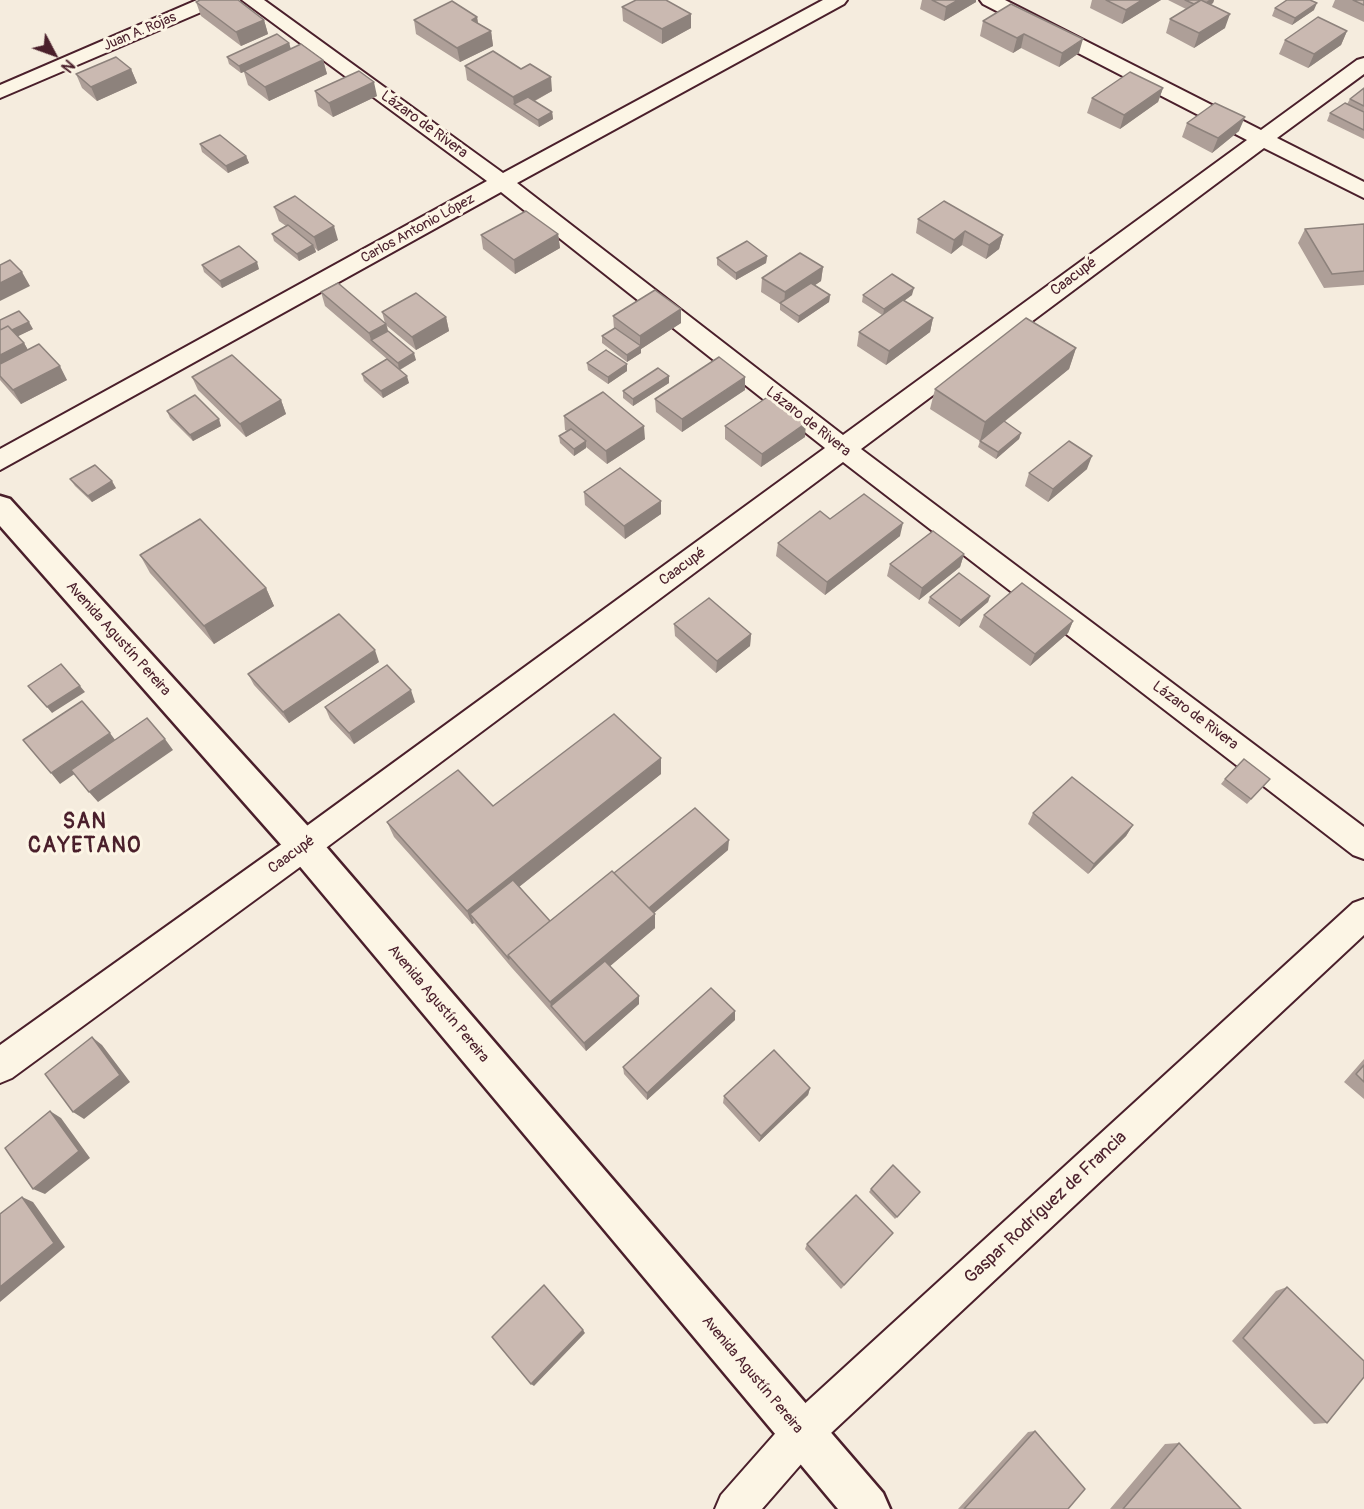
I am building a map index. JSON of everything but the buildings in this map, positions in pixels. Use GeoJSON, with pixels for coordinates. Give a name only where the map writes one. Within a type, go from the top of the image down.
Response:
{"type":"FeatureCollection","features":[{"type":"Feature","properties":{"kind":"main road","name":"Avenida Agustín Pereira"},"geometry":{"type":"LineString","coordinates":[[0,507],[304,846],[867,1509]]}},
{"type":"Feature","properties":{"kind":"street","name":"Juan A. Rojas"},"geometry":{"type":"LineString","coordinates":[[0,92],[213,0]]}},
{"type":"Feature","properties":{"kind":"street","name":"Lázaro de Rivera"},"geometry":{"type":"LineString","coordinates":[[252,0],[502,182],[843,449],[1364,845]]}},
{"type":"Feature","properties":{"kind":"street","name":"Carlos Antonio López"},"geometry":{"type":"LineString","coordinates":[[0,461],[502,182],[837,0]]}},
{"type":"Feature","properties":{"kind":"street"},"geometry":{"type":"LineString","coordinates":[[990,0],[1364,191]]}},
{"type":"Feature","properties":{"kind":"street","name":"Caacupé"},"geometry":{"type":"LineString","coordinates":[[0,1066],[304,846],[1364,64]]}},
{"type":"Feature","properties":{"kind":"street","name":"Gaspar Rodríguez de Francia"},"geometry":{"type":"LineString","coordinates":[[735,1509],[802,1433],[1364,914]]}},
{"type":"Feature","properties":{"kind":"district","name":"SAN CAYETANO"},"geometry":{"type":"Point","coordinates":[85,835]}}]}
